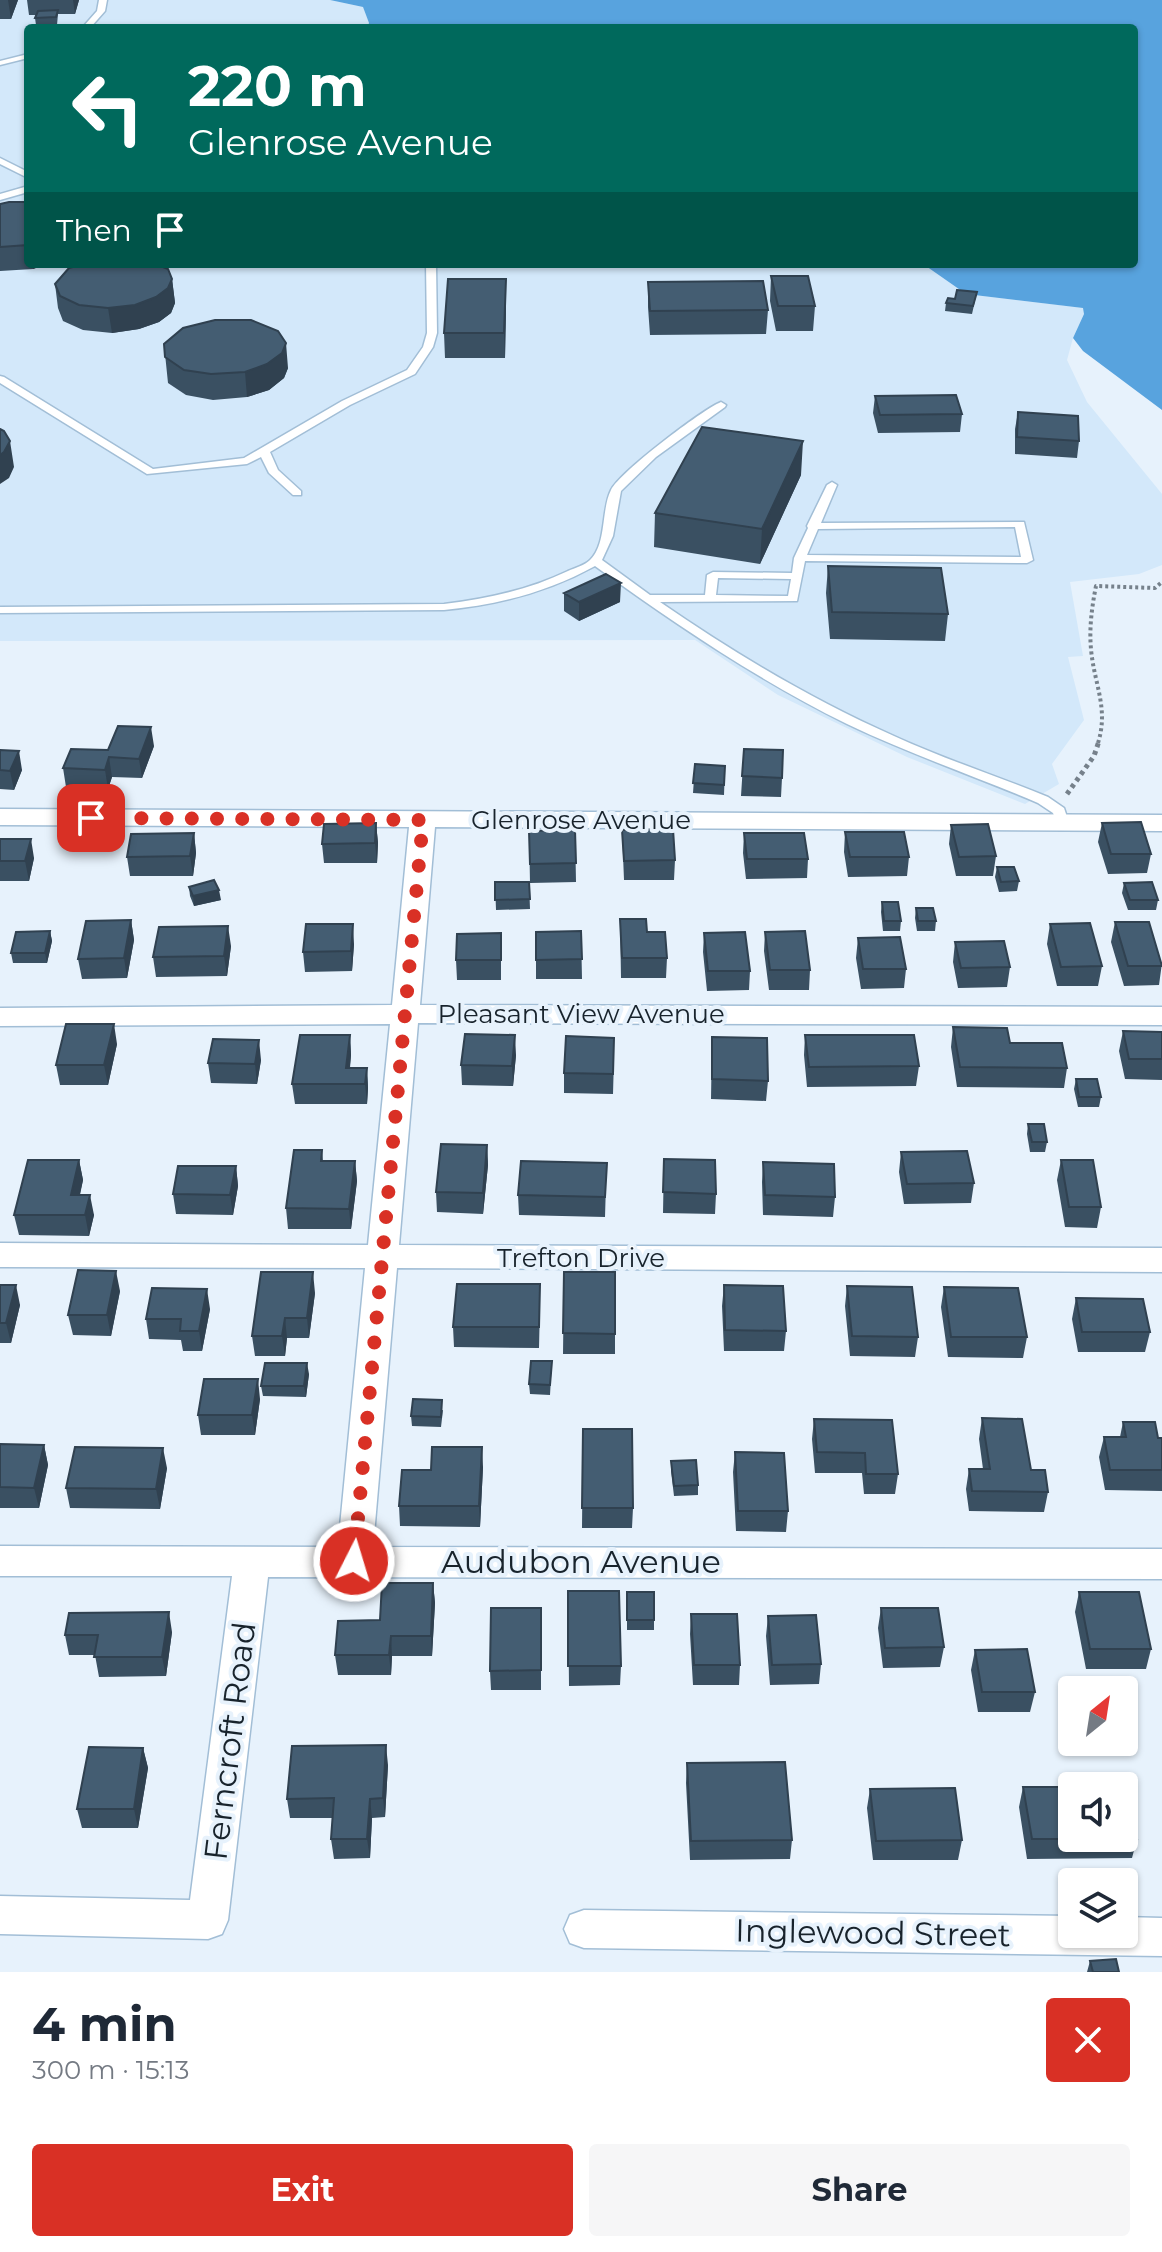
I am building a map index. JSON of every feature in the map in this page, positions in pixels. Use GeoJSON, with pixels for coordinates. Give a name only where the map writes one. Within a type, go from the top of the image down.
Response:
{"type":"FeatureCollection","features":[{"type":"Feature","properties":{"kind":"street","name":"Glenrose Avenue"},"geometry":{"type":"LineString","coordinates":[[0,817],[1162,823]]}},
{"type":"Feature","properties":{"kind":"street"},"geometry":{"type":"LineString","coordinates":[[354,1561],[423,820]]}},
{"type":"Feature","properties":{"kind":"street","name":"Pleasant View Avenue"},"geometry":{"type":"LineString","coordinates":[[0,1017],[405,1014],[1162,1016]]}},
{"type":"Feature","properties":{"kind":"street","name":"Trefton Drive"},"geometry":{"type":"LineString","coordinates":[[0,1255],[1162,1260]]}},
{"type":"Feature","properties":{"kind":"street","name":"Audubon Avenue"},"geometry":{"type":"LineString","coordinates":[[0,1561],[1162,1564]]}},
{"type":"Feature","properties":{"kind":"street","name":"Ferncroft Road"},"geometry":{"type":"LineString","coordinates":[[0,1915],[208,1920],[252,1561]]}},
{"type":"Feature","properties":{"kind":"street","name":"Inglewood Street"},"geometry":{"type":"LineString","coordinates":[[584,1929],[1162,1937]]}},
{"type":"Feature","properties":{"kind":"lane"},"geometry":{"type":"LineString","coordinates":[[90,24],[101,11],[103,0]]}},
{"type":"Feature","properties":{"kind":"lane"},"geometry":{"type":"LineString","coordinates":[[0,63],[24,57]]}},
{"type":"Feature","properties":{"kind":"lane"},"geometry":{"type":"LineString","coordinates":[[0,161],[24,173]]}},
{"type":"Feature","properties":{"kind":"lane"},"geometry":{"type":"LineString","coordinates":[[0,197],[24,190]]}},
{"type":"Feature","properties":{"kind":"lane"},"geometry":{"type":"LineString","coordinates":[[0,379],[151,472],[247,461],[346,403],[411,372],[428,347],[432,333],[431,268]]}},
{"type":"Feature","properties":{"kind":"lane"},"geometry":{"type":"LineString","coordinates":[[0,610],[467,605],[511,598],[545,587],[596,561],[607,536],[616,490],[652,455],[721,405]]}},
{"type":"Feature","properties":{"kind":"lane"},"geometry":{"type":"LineString","coordinates":[[264,451],[273,471],[297,493]]}},
{"type":"Feature","properties":{"kind":"lane"},"geometry":{"type":"LineString","coordinates":[[646,598],[793,599],[800,558],[832,485]]}},
{"type":"Feature","properties":{"kind":"lane"},"geometry":{"type":"LineString","coordinates":[[800,558],[1027,560],[1020,524],[812,526]]}},
{"type":"Feature","properties":{"kind":"lane"},"geometry":{"type":"LineString","coordinates":[[596,561],[736,658],[809,699],[931,758],[1043,800],[1056,807],[1063,823]]}},
{"type":"Feature","properties":{"kind":"lane"},"geometry":{"type":"LineString","coordinates":[[710,598],[713,575],[796,576]]}},
{"type":"Feature","properties":{"kind":"path"},"geometry":{"type":"LineString","coordinates":[[1063,823],[1067,792],[1094,756],[1105,722],[1091,650],[1092,606],[1096,586],[1155,588],[1162,582]]}},
{"type":"Feature","properties":{"kind":"shaded area"},"geometry":{"type":"Polygon","coordinates":[[[0,0],[330,0],[363,7],[369,23],[24,24],[24,268],[929,268],[966,294],[1084,308],[1067,360],[1087,402],[1162,494],[1162,565],[1139,574],[1070,582],[1083,656],[1068,657],[1084,720],[1052,764],[1059,784],[1025,804],[907,757],[778,695],[695,640],[0,641],[0,0]]]}},
{"type":"Feature","properties":{"kind":"water"},"geometry":{"type":"Polygon","coordinates":[[[330,0],[1162,0],[1162,410],[1083,351],[1073,338],[1084,314],[1083,308],[966,294],[929,268],[1138,268],[1138,24],[369,24],[363,7],[330,0]]]}},
{"type":"Feature","properties":{"kind":"building"},"geometry":{"type":"Polygon","coordinates":[[[58,10],[56,17],[35,18],[38,11],[58,10]]]}},
{"type":"Feature","properties":{"kind":"building"},"geometry":{"type":"Polygon","coordinates":[[[24,202],[24,245],[0,247],[0,204],[24,202]]]}},
{"type":"Feature","properties":{"kind":"building"},"geometry":{"type":"Polygon","coordinates":[[[69,268],[165,268],[172,279],[168,288],[156,297],[135,305],[108,308],[79,305],[60,296],[55,284],[69,268]]]}},
{"type":"Feature","properties":{"kind":"building"},"geometry":{"type":"Polygon","coordinates":[[[771,276],[808,276],[815,306],[778,306],[771,276]]]}},
{"type":"Feature","properties":{"kind":"building"},"geometry":{"type":"Polygon","coordinates":[[[448,279],[506,279],[504,333],[444,333],[448,279]]]}},
{"type":"Feature","properties":{"kind":"building"},"geometry":{"type":"Polygon","coordinates":[[[763,281],[768,310],[650,311],[648,282],[763,281]]]}},
{"type":"Feature","properties":{"kind":"building"},"geometry":{"type":"Polygon","coordinates":[[[957,290],[977,292],[973,306],[946,303],[948,298],[955,299],[957,290]]]}},
{"type":"Feature","properties":{"kind":"building"},"geometry":{"type":"Polygon","coordinates":[[[215,320],[251,320],[278,331],[286,343],[282,353],[267,364],[245,372],[211,374],[184,370],[165,357],[164,344],[183,328],[215,320]]]}},
{"type":"Feature","properties":{"kind":"building"},"geometry":{"type":"Polygon","coordinates":[[[956,395],[962,414],[880,415],[875,396],[956,395]]]}},
{"type":"Feature","properties":{"kind":"building"},"geometry":{"type":"Polygon","coordinates":[[[1018,412],[1078,416],[1079,441],[1017,437],[1018,412]]]}},
{"type":"Feature","properties":{"kind":"building"},"geometry":{"type":"Polygon","coordinates":[[[702,427],[803,441],[762,529],[655,513],[702,427]]]}},
{"type":"Feature","properties":{"kind":"building"},"geometry":{"type":"Polygon","coordinates":[[[0,429],[10,441],[0,455],[0,429]]]}},
{"type":"Feature","properties":{"kind":"building"},"geometry":{"type":"Polygon","coordinates":[[[828,566],[941,568],[948,614],[832,612],[828,566]]]}},
{"type":"Feature","properties":{"kind":"building"},"geometry":{"type":"Polygon","coordinates":[[[606,574],[621,583],[579,602],[564,593],[606,574]]]}},
{"type":"Feature","properties":{"kind":"building"},"geometry":{"type":"Polygon","coordinates":[[[118,726],[151,727],[139,759],[109,757],[105,770],[63,768],[71,749],[108,750],[118,726]]]}},
{"type":"Feature","properties":{"kind":"building"},"geometry":{"type":"Polygon","coordinates":[[[744,749],[783,750],[782,778],[742,776],[744,749]]]}},
{"type":"Feature","properties":{"kind":"building"},"geometry":{"type":"Polygon","coordinates":[[[0,750],[19,751],[10,771],[0,770],[0,750]]]}},
{"type":"Feature","properties":{"kind":"building"},"geometry":{"type":"Polygon","coordinates":[[[695,764],[725,766],[724,785],[693,783],[695,764]]]}},
{"type":"Feature","properties":{"kind":"building"},"geometry":{"type":"Polygon","coordinates":[[[1141,822],[1151,854],[1111,854],[1102,823],[1141,822]]]}},
{"type":"Feature","properties":{"kind":"building"},"geometry":{"type":"Polygon","coordinates":[[[376,823],[375,843],[322,844],[324,824],[376,823]]]}},
{"type":"Feature","properties":{"kind":"building"},"geometry":{"type":"Polygon","coordinates":[[[988,824],[996,856],[959,857],[951,825],[988,824]]]}},
{"type":"Feature","properties":{"kind":"building"},"geometry":{"type":"Polygon","coordinates":[[[673,829],[675,860],[624,861],[622,830],[673,829]]]}},
{"type":"Feature","properties":{"kind":"building"},"geometry":{"type":"Polygon","coordinates":[[[575,830],[576,863],[530,864],[529,831],[575,830]]]}},
{"type":"Feature","properties":{"kind":"building"},"geometry":{"type":"Polygon","coordinates":[[[845,832],[904,832],[909,857],[850,857],[845,832]]]}},
{"type":"Feature","properties":{"kind":"building"},"geometry":{"type":"Polygon","coordinates":[[[194,833],[190,856],[127,857],[131,834],[194,833]]]}},
{"type":"Feature","properties":{"kind":"building"},"geometry":{"type":"Polygon","coordinates":[[[744,833],[804,833],[808,859],[747,859],[744,833]]]}},
{"type":"Feature","properties":{"kind":"building"},"geometry":{"type":"Polygon","coordinates":[[[0,839],[31,839],[25,861],[0,861],[0,839]]]}},
{"type":"Feature","properties":{"kind":"building"},"geometry":{"type":"Polygon","coordinates":[[[997,867],[1014,867],[1019,881],[1001,882],[997,867]]]}},
{"type":"Feature","properties":{"kind":"building"},"geometry":{"type":"Polygon","coordinates":[[[214,880],[219,890],[193,896],[189,887],[214,880]]]}},
{"type":"Feature","properties":{"kind":"building"},"geometry":{"type":"Polygon","coordinates":[[[495,882],[529,882],[530,899],[495,900],[495,882]]]}},
{"type":"Feature","properties":{"kind":"building"},"geometry":{"type":"Polygon","coordinates":[[[1152,882],[1158,900],[1130,900],[1124,883],[1152,882]]]}},
{"type":"Feature","properties":{"kind":"building"},"geometry":{"type":"Polygon","coordinates":[[[882,902],[898,902],[901,921],[884,921],[882,902]]]}},
{"type":"Feature","properties":{"kind":"building"},"geometry":{"type":"Polygon","coordinates":[[[916,908],[933,908],[936,921],[918,921],[916,908]]]}},
{"type":"Feature","properties":{"kind":"building"},"geometry":{"type":"Polygon","coordinates":[[[620,919],[646,919],[647,932],[665,932],[667,958],[622,958],[620,919]]]}},
{"type":"Feature","properties":{"kind":"building"},"geometry":{"type":"Polygon","coordinates":[[[131,920],[124,958],[78,959],[86,921],[131,920]]]}},
{"type":"Feature","properties":{"kind":"building"},"geometry":{"type":"Polygon","coordinates":[[[1115,922],[1149,922],[1162,966],[1128,966],[1115,922]]]}},
{"type":"Feature","properties":{"kind":"building"},"geometry":{"type":"Polygon","coordinates":[[[1090,923],[1102,966],[1061,967],[1050,924],[1090,923]]]}},
{"type":"Feature","properties":{"kind":"building"},"geometry":{"type":"Polygon","coordinates":[[[306,924],[353,924],[351,951],[303,952],[306,924]]]}},
{"type":"Feature","properties":{"kind":"building"},"geometry":{"type":"Polygon","coordinates":[[[228,926],[224,956],[153,957],[159,927],[228,926]]]}},
{"type":"Feature","properties":{"kind":"building"},"geometry":{"type":"Polygon","coordinates":[[[50,931],[45,953],[11,953],[16,932],[50,931]]]}},
{"type":"Feature","properties":{"kind":"building"},"geometry":{"type":"Polygon","coordinates":[[[581,931],[582,959],[536,960],[536,932],[581,931]]]}},
{"type":"Feature","properties":{"kind":"building"},"geometry":{"type":"Polygon","coordinates":[[[805,931],[810,970],[770,970],[765,932],[805,931]]]}},
{"type":"Feature","properties":{"kind":"building"},"geometry":{"type":"Polygon","coordinates":[[[745,932],[750,971],[708,971],[704,933],[745,932]]]}},
{"type":"Feature","properties":{"kind":"building"},"geometry":{"type":"Polygon","coordinates":[[[501,933],[501,960],[456,960],[457,934],[501,933]]]}},
{"type":"Feature","properties":{"kind":"building"},"geometry":{"type":"Polygon","coordinates":[[[900,937],[906,969],[863,969],[858,938],[900,937]]]}},
{"type":"Feature","properties":{"kind":"building"},"geometry":{"type":"Polygon","coordinates":[[[1004,941],[1010,967],[961,968],[955,942],[1004,941]]]}},
{"type":"Feature","properties":{"kind":"building"},"geometry":{"type":"Polygon","coordinates":[[[66,1024],[114,1024],[104,1065],[56,1065],[66,1024]]]}},
{"type":"Feature","properties":{"kind":"building"},"geometry":{"type":"Polygon","coordinates":[[[953,1027],[1007,1028],[1010,1043],[1062,1043],[1067,1068],[960,1067],[953,1027]]]}},
{"type":"Feature","properties":{"kind":"building"},"geometry":{"type":"Polygon","coordinates":[[[1123,1031],[1162,1032],[1162,1059],[1129,1059],[1123,1031]]]}},
{"type":"Feature","properties":{"kind":"building"},"geometry":{"type":"Polygon","coordinates":[[[465,1034],[515,1035],[512,1066],[461,1065],[465,1034]]]}},
{"type":"Feature","properties":{"kind":"building"},"geometry":{"type":"Polygon","coordinates":[[[300,1035],[350,1035],[346,1068],[367,1068],[365,1084],[292,1084],[300,1035]]]}},
{"type":"Feature","properties":{"kind":"building"},"geometry":{"type":"Polygon","coordinates":[[[805,1035],[914,1035],[919,1066],[809,1067],[805,1035]]]}},
{"type":"Feature","properties":{"kind":"building"},"geometry":{"type":"Polygon","coordinates":[[[566,1036],[614,1038],[613,1074],[564,1073],[566,1036]]]}},
{"type":"Feature","properties":{"kind":"building"},"geometry":{"type":"Polygon","coordinates":[[[712,1037],[767,1038],[768,1081],[712,1079],[712,1037]]]}},
{"type":"Feature","properties":{"kind":"building"},"geometry":{"type":"Polygon","coordinates":[[[213,1039],[259,1040],[255,1064],[208,1063],[213,1039]]]}},
{"type":"Feature","properties":{"kind":"building"},"geometry":{"type":"Polygon","coordinates":[[[1076,1079],[1097,1079],[1101,1097],[1079,1097],[1076,1079]]]}},
{"type":"Feature","properties":{"kind":"building"},"geometry":{"type":"Polygon","coordinates":[[[1028,1124],[1044,1124],[1047,1142],[1032,1142],[1028,1124]]]}},
{"type":"Feature","properties":{"kind":"building"},"geometry":{"type":"Polygon","coordinates":[[[441,1144],[487,1145],[483,1193],[436,1192],[441,1144]]]}},
{"type":"Feature","properties":{"kind":"building"},"geometry":{"type":"Polygon","coordinates":[[[294,1150],[322,1150],[321,1161],[355,1161],[349,1209],[286,1208],[294,1150]]]}},
{"type":"Feature","properties":{"kind":"building"},"geometry":{"type":"Polygon","coordinates":[[[967,1151],[974,1183],[907,1184],[901,1152],[967,1151]]]}},
{"type":"Feature","properties":{"kind":"building"},"geometry":{"type":"Polygon","coordinates":[[[664,1159],[715,1160],[716,1194],[663,1192],[664,1159]]]}},
{"type":"Feature","properties":{"kind":"building"},"geometry":{"type":"Polygon","coordinates":[[[28,1160],[79,1160],[71,1195],[90,1195],[85,1215],[14,1215],[28,1160]]]}},
{"type":"Feature","properties":{"kind":"building"},"geometry":{"type":"Polygon","coordinates":[[[1061,1160],[1093,1160],[1101,1207],[1069,1207],[1061,1160]]]}},
{"type":"Feature","properties":{"kind":"building"},"geometry":{"type":"Polygon","coordinates":[[[521,1161],[607,1163],[605,1197],[518,1195],[521,1161]]]}},
{"type":"Feature","properties":{"kind":"building"},"geometry":{"type":"Polygon","coordinates":[[[763,1162],[834,1164],[835,1197],[765,1195],[763,1162]]]}},
{"type":"Feature","properties":{"kind":"building"},"geometry":{"type":"Polygon","coordinates":[[[178,1166],[236,1166],[230,1195],[173,1194],[178,1166]]]}},
{"type":"Feature","properties":{"kind":"building"},"geometry":{"type":"Polygon","coordinates":[[[78,1270],[116,1271],[107,1315],[68,1315],[78,1270]]]}},
{"type":"Feature","properties":{"kind":"building"},"geometry":{"type":"Polygon","coordinates":[[[261,1272],[313,1272],[307,1318],[285,1318],[282,1336],[252,1336],[261,1272]]]}},
{"type":"Feature","properties":{"kind":"building"},"geometry":{"type":"Polygon","coordinates":[[[564,1272],[615,1272],[615,1334],[563,1333],[564,1272]]]}},
{"type":"Feature","properties":{"kind":"building"},"geometry":{"type":"Polygon","coordinates":[[[457,1284],[540,1284],[539,1327],[453,1327],[457,1284]]]}},
{"type":"Feature","properties":{"kind":"building"},"geometry":{"type":"Polygon","coordinates":[[[0,1285],[16,1285],[6,1323],[0,1323],[0,1285]]]}},
{"type":"Feature","properties":{"kind":"building"},"geometry":{"type":"Polygon","coordinates":[[[724,1285],[783,1286],[786,1331],[725,1330],[724,1285]]]}},
{"type":"Feature","properties":{"kind":"building"},"geometry":{"type":"Polygon","coordinates":[[[847,1286],[912,1287],[918,1337],[852,1336],[847,1286]]]}},
{"type":"Feature","properties":{"kind":"building"},"geometry":{"type":"Polygon","coordinates":[[[944,1287],[1018,1288],[1027,1337],[951,1337],[944,1287]]]}},
{"type":"Feature","properties":{"kind":"building"},"geometry":{"type":"Polygon","coordinates":[[[152,1288],[207,1289],[199,1331],[180,1331],[181,1319],[146,1319],[152,1288]]]}},
{"type":"Feature","properties":{"kind":"building"},"geometry":{"type":"Polygon","coordinates":[[[1076,1298],[1143,1299],[1150,1332],[1082,1332],[1076,1298]]]}},
{"type":"Feature","properties":{"kind":"building"},"geometry":{"type":"Polygon","coordinates":[[[531,1361],[552,1361],[550,1385],[529,1384],[531,1361]]]}},
{"type":"Feature","properties":{"kind":"building"},"geometry":{"type":"Polygon","coordinates":[[[265,1363],[307,1363],[304,1386],[261,1386],[265,1363]]]}},
{"type":"Feature","properties":{"kind":"building"},"geometry":{"type":"Polygon","coordinates":[[[204,1379],[258,1379],[252,1415],[198,1415],[204,1379]]]}},
{"type":"Feature","properties":{"kind":"building"},"geometry":{"type":"Polygon","coordinates":[[[413,1399],[442,1400],[441,1417],[411,1416],[413,1399]]]}},
{"type":"Feature","properties":{"kind":"building"},"geometry":{"type":"Polygon","coordinates":[[[982,1418],[1022,1419],[1031,1470],[1045,1470],[1048,1492],[972,1491],[969,1469],[990,1469],[982,1418]]]}},
{"type":"Feature","properties":{"kind":"building"},"geometry":{"type":"Polygon","coordinates":[[[814,1419],[892,1420],[898,1474],[866,1474],[865,1453],[817,1452],[814,1419]]]}},
{"type":"Feature","properties":{"kind":"building"},"geometry":{"type":"Polygon","coordinates":[[[1123,1422],[1155,1422],[1158,1438],[1162,1438],[1162,1470],[1110,1470],[1104,1437],[1126,1437],[1123,1422]]]}},
{"type":"Feature","properties":{"kind":"building"},"geometry":{"type":"Polygon","coordinates":[[[583,1429],[632,1429],[633,1508],[582,1508],[583,1429]]]}},
{"type":"Feature","properties":{"kind":"building"},"geometry":{"type":"Polygon","coordinates":[[[0,1444],[44,1445],[34,1488],[0,1487],[0,1444]]]}},
{"type":"Feature","properties":{"kind":"building"},"geometry":{"type":"Polygon","coordinates":[[[75,1447],[163,1448],[156,1489],[66,1488],[75,1447]]]}},
{"type":"Feature","properties":{"kind":"building"},"geometry":{"type":"Polygon","coordinates":[[[432,1447],[482,1447],[479,1506],[399,1506],[402,1470],[431,1470],[432,1447]]]}},
{"type":"Feature","properties":{"kind":"building"},"geometry":{"type":"Polygon","coordinates":[[[735,1452],[784,1453],[788,1511],[738,1511],[735,1452]]]}},
{"type":"Feature","properties":{"kind":"building"},"geometry":{"type":"Polygon","coordinates":[[[696,1460],[698,1485],[674,1486],[671,1461],[696,1460]]]}},
{"type":"Feature","properties":{"kind":"building"},"geometry":{"type":"Polygon","coordinates":[[[382,1583],[433,1583],[431,1636],[391,1636],[389,1655],[335,1655],[338,1621],[380,1620],[382,1583]]]}},
{"type":"Feature","properties":{"kind":"building"},"geometry":{"type":"Polygon","coordinates":[[[568,1591],[619,1591],[621,1666],[568,1666],[568,1591]]]}},
{"type":"Feature","properties":{"kind":"building"},"geometry":{"type":"Polygon","coordinates":[[[627,1592],[654,1592],[654,1620],[627,1620],[627,1592]]]}},
{"type":"Feature","properties":{"kind":"building"},"geometry":{"type":"Polygon","coordinates":[[[1079,1592],[1139,1592],[1151,1649],[1090,1649],[1079,1592]]]}},
{"type":"Feature","properties":{"kind":"building"},"geometry":{"type":"Polygon","coordinates":[[[491,1608],[541,1608],[541,1670],[490,1671],[491,1608]]]}},
{"type":"Feature","properties":{"kind":"building"},"geometry":{"type":"Polygon","coordinates":[[[881,1608],[938,1608],[944,1647],[885,1648],[881,1608]]]}},
{"type":"Feature","properties":{"kind":"building"},"geometry":{"type":"Polygon","coordinates":[[[169,1612],[162,1657],[94,1657],[98,1635],[65,1635],[69,1613],[169,1612]]]}},
{"type":"Feature","properties":{"kind":"building"},"geometry":{"type":"Polygon","coordinates":[[[691,1614],[737,1614],[740,1665],[694,1665],[691,1614]]]}},
{"type":"Feature","properties":{"kind":"building"},"geometry":{"type":"Polygon","coordinates":[[[816,1615],[821,1664],[772,1665],[768,1616],[816,1615]]]}},
{"type":"Feature","properties":{"kind":"building"},"geometry":{"type":"Polygon","coordinates":[[[1027,1649],[1035,1692],[982,1692],[975,1650],[1027,1649]]]}},
{"type":"Feature","properties":{"kind":"building"},"geometry":{"type":"Polygon","coordinates":[[[386,1745],[383,1798],[370,1799],[367,1839],[331,1839],[334,1798],[287,1799],[292,1746],[386,1745]]]}},
{"type":"Feature","properties":{"kind":"building"},"geometry":{"type":"Polygon","coordinates":[[[89,1747],[143,1748],[134,1809],[77,1809],[89,1747]]]}},
{"type":"Feature","properties":{"kind":"building"},"geometry":{"type":"Polygon","coordinates":[[[785,1762],[792,1840],[691,1841],[687,1763],[785,1762]]]}},
{"type":"Feature","properties":{"kind":"building"},"geometry":{"type":"Polygon","coordinates":[[[1023,1787],[1058,1787],[1058,1839],[1032,1839],[1023,1787]]]}},
{"type":"Feature","properties":{"kind":"building"},"geometry":{"type":"Polygon","coordinates":[[[955,1788],[962,1840],[876,1841],[870,1789],[955,1788]]]}},
{"type":"Feature","properties":{"kind":"building"},"geometry":{"type":"Polygon","coordinates":[[[1116,1959],[1119,1972],[1093,1972],[1090,1961],[1116,1959]]]}},
{"type":"Feature","properties":{"kind":"route"},"geometry":{"type":"LineString","coordinates":[[91,818],[423,820],[354,1561]]}}]}
